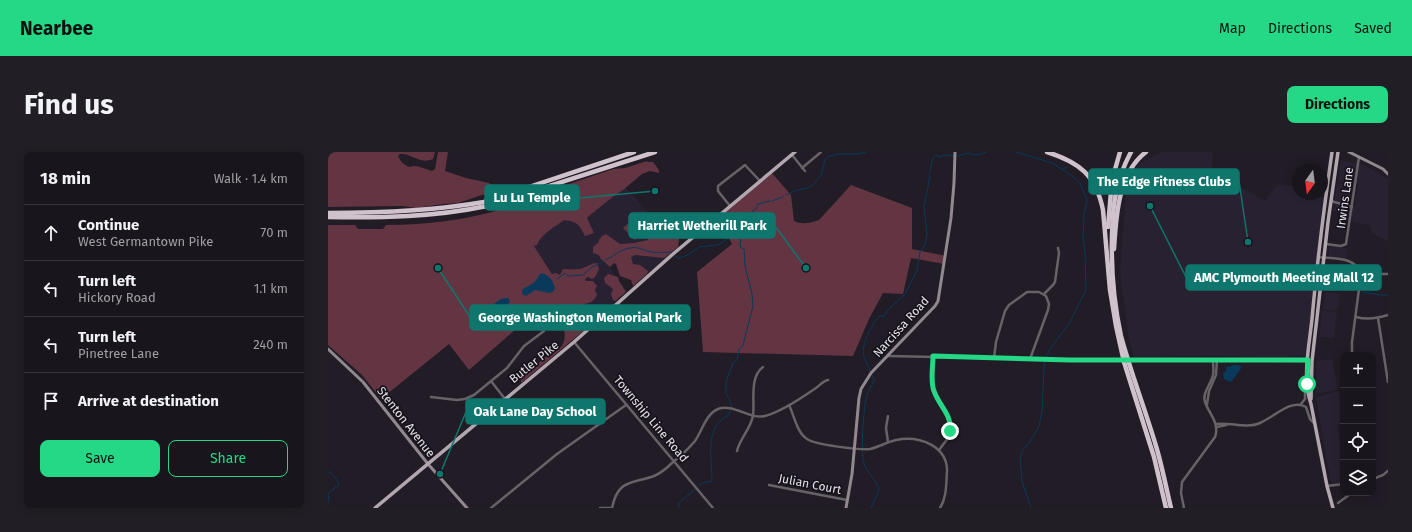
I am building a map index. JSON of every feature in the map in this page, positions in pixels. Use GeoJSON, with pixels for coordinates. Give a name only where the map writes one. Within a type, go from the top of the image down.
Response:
{"type":"FeatureCollection","features":[{"type":"Feature","properties":{"kind":"highway"},"geometry":{"type":"LineString","coordinates":[[328,213],[400,212],[436,209],[484,202],[634,152]]}},
{"type":"Feature","properties":{"kind":"highway"},"geometry":{"type":"LineString","coordinates":[[328,217],[401,217],[462,212],[487,206],[655,152]]}},
{"type":"Feature","properties":{"kind":"highway"},"geometry":{"type":"LineString","coordinates":[[1047,152],[1070,161],[1083,170],[1092,180],[1101,197],[1104,210],[1112,305],[1154,457],[1166,508]]}},
{"type":"Feature","properties":{"kind":"highway"},"geometry":{"type":"LineString","coordinates":[[1107,247],[1108,210],[1112,180],[1120,152]]}},
{"type":"Feature","properties":{"kind":"highway"},"geometry":{"type":"LineString","coordinates":[[1131,152],[1120,175],[1113,203],[1111,247],[1114,287],[1126,360],[1156,447],[1171,508]]}},
{"type":"Feature","properties":{"kind":"highway"},"geometry":{"type":"LineString","coordinates":[[1114,287],[1115,230],[1122,192],[1128,174],[1136,160],[1146,152]]}},
{"type":"Feature","properties":{"kind":"main road"},"geometry":{"type":"LineString","coordinates":[[1311,404],[1310,361],[1318,257],[1332,152]]}},
{"type":"Feature","properties":{"kind":"main road"},"geometry":{"type":"LineString","coordinates":[[1333,508],[1327,486],[1307,382],[1338,152]]}},
{"type":"Feature","properties":{"kind":"main road","name":"Butler Pike"},"geometry":{"type":"LineString","coordinates":[[375,508],[574,342],[673,254],[793,153]]}},
{"type":"Feature","properties":{"kind":"street"},"geometry":{"type":"LineString","coordinates":[[802,168],[821,152]]}},
{"type":"Feature","properties":{"kind":"street"},"geometry":{"type":"LineString","coordinates":[[1349,152],[1360,156],[1388,172]]}},
{"type":"Feature","properties":{"kind":"street"},"geometry":{"type":"LineString","coordinates":[[793,153],[805,171]]}},
{"type":"Feature","properties":{"kind":"street","name":"Narcissa Road"},"geometry":{"type":"LineString","coordinates":[[846,508],[852,474],[860,393],[871,373],[935,306],[938,300],[952,218],[955,155]]}},
{"type":"Feature","properties":{"kind":"street","name":"Irwins Lane"},"geometry":{"type":"LineString","coordinates":[[1326,244],[1341,246],[1346,244],[1360,156]]}},
{"type":"Feature","properties":{"kind":"street"},"geometry":{"type":"LineString","coordinates":[[730,206],[718,191],[718,186],[745,165],[760,181]]}},
{"type":"Feature","properties":{"kind":"street"},"geometry":{"type":"LineString","coordinates":[[1331,201],[1352,206]]}},
{"type":"Feature","properties":{"kind":"street"},"geometry":{"type":"LineString","coordinates":[[1044,294],[1053,285],[1055,280],[1059,253],[1058,248]]}},
{"type":"Feature","properties":{"kind":"street"},"geometry":{"type":"LineString","coordinates":[[1318,257],[1349,261],[1355,264],[1361,274],[1352,352]]}},
{"type":"Feature","properties":{"kind":"street"},"geometry":{"type":"LineString","coordinates":[[1361,274],[1388,274]]}},
{"type":"Feature","properties":{"kind":"street"},"geometry":{"type":"LineString","coordinates":[[994,358],[996,342],[1005,311],[1009,305],[1028,292],[1036,291],[1044,294],[1048,301],[1048,310],[1030,359]]}},
{"type":"Feature","properties":{"kind":"street"},"geometry":{"type":"LineString","coordinates":[[1356,317],[1368,319],[1388,315]]}},
{"type":"Feature","properties":{"kind":"street"},"geometry":{"type":"LineString","coordinates":[[1378,318],[1388,382]]}},
{"type":"Feature","properties":{"kind":"street"},"geometry":{"type":"LineString","coordinates":[[431,397],[465,399],[474,395],[509,366],[524,346],[544,331]]}},
{"type":"Feature","properties":{"kind":"street","name":"Township Line Road"},"geometry":{"type":"LineString","coordinates":[[574,342],[713,508]]}},
{"type":"Feature","properties":{"kind":"street","name":"Stenton Avenue"},"geometry":{"type":"LineString","coordinates":[[328,350],[363,382],[428,464],[467,508]]}},
{"type":"Feature","properties":{"kind":"street"},"geometry":{"type":"LineString","coordinates":[[888,356],[1030,359],[1310,361]]}},
{"type":"Feature","properties":{"kind":"street"},"geometry":{"type":"LineString","coordinates":[[933,356],[933,390],[947,412],[950,426],[948,438],[939,450]]}},
{"type":"Feature","properties":{"kind":"street"},"geometry":{"type":"LineString","coordinates":[[1184,508],[1181,494],[1182,482],[1215,437],[1216,426],[1205,402],[1205,395],[1213,375],[1215,360]]}},
{"type":"Feature","properties":{"kind":"street"},"geometry":{"type":"LineString","coordinates":[[737,451],[749,429],[753,415],[756,379],[759,371],[763,367]]}},
{"type":"Feature","properties":{"kind":"street"},"geometry":{"type":"LineString","coordinates":[[600,508],[613,508],[616,494],[625,485],[658,474],[674,461],[694,441],[709,416],[715,411],[727,408],[753,415],[764,416],[814,390],[828,380]]}},
{"type":"Feature","properties":{"kind":"street"},"geometry":{"type":"LineString","coordinates":[[491,382],[505,399]]}},
{"type":"Feature","properties":{"kind":"street"},"geometry":{"type":"LineString","coordinates":[[1216,426],[1227,424],[1256,424],[1274,416],[1288,407],[1300,404],[1304,401],[1307,382]]}},
{"type":"Feature","properties":{"kind":"street"},"geometry":{"type":"LineString","coordinates":[[789,404],[801,432],[806,439],[815,442],[870,449],[901,439],[924,441],[933,445],[939,450],[947,469],[945,494],[940,508]]}},
{"type":"Feature","properties":{"kind":"street"},"geometry":{"type":"LineString","coordinates":[[1300,404],[1306,407],[1310,419],[1315,423]]}},
{"type":"Feature","properties":{"kind":"street"},"geometry":{"type":"LineString","coordinates":[[491,508],[557,454],[626,405]]}},
{"type":"Feature","properties":{"kind":"street"},"geometry":{"type":"LineString","coordinates":[[888,416],[886,428],[888,442]]}},
{"type":"Feature","properties":{"kind":"street"},"geometry":{"type":"LineString","coordinates":[[1376,478],[1388,471]]}},
{"type":"Feature","properties":{"kind":"street"},"geometry":{"type":"LineString","coordinates":[[1327,486],[1340,484]]}},
{"type":"Feature","properties":{"kind":"street","name":"Julian Court"},"geometry":{"type":"LineString","coordinates":[[769,485],[847,500]]}},
{"type":"Feature","properties":{"kind":"street"},"geometry":{"type":"LineString","coordinates":[[1338,503],[1348,496]]}},
{"type":"Feature","properties":{"kind":"shaded area"},"geometry":{"type":"Polygon","coordinates":[[[328,152],[435,152],[433,159],[424,161],[404,154],[400,154],[398,156],[403,163],[410,167],[417,166],[432,171],[435,169],[438,152],[448,152],[445,171],[466,178],[489,183],[500,190],[458,203],[416,208],[402,206],[328,207],[328,152]]]}},
{"type":"Feature","properties":{"kind":"shaded area"},"geometry":{"type":"Polygon","coordinates":[[[1162,152],[1213,152],[1212,170],[1265,201],[1277,185],[1292,186],[1292,200],[1326,200],[1308,353],[1301,356],[1287,358],[1219,356],[1134,357],[1129,340],[1120,273],[1127,190],[1133,173],[1140,163],[1162,152]]]}},
{"type":"Feature","properties":{"kind":"shaded area"},"geometry":{"type":"Polygon","coordinates":[[[1341,160],[1364,165],[1388,179],[1388,242],[1371,232],[1370,225],[1352,222],[1353,216],[1333,211],[1334,203],[1354,208],[1358,184],[1338,182],[1341,160]]]}},
{"type":"Feature","properties":{"kind":"shaded area"},"geometry":{"type":"Polygon","coordinates":[[[647,161],[653,162],[659,170],[659,173],[650,171],[642,174],[589,216],[587,218],[594,233],[585,236],[578,224],[564,220],[545,234],[537,245],[534,246],[552,274],[556,273],[560,275],[563,269],[579,269],[597,263],[599,269],[595,277],[592,279],[588,277],[585,279],[586,281],[593,281],[597,286],[595,290],[597,295],[595,299],[584,304],[580,310],[581,319],[591,318],[589,326],[521,383],[521,379],[530,370],[548,355],[558,350],[563,344],[565,334],[563,324],[553,322],[553,307],[533,314],[469,370],[449,344],[381,399],[362,375],[328,345],[328,225],[355,225],[358,229],[383,229],[386,225],[431,223],[476,216],[511,207],[511,204],[613,169],[625,168],[647,161]]]}},
{"type":"Feature","properties":{"kind":"shaded area"},"geometry":{"type":"Polygon","coordinates":[[[771,172],[791,195],[794,221],[806,223],[819,220],[851,185],[912,208],[912,249],[946,256],[944,264],[911,258],[903,294],[883,293],[869,319],[853,356],[703,352],[697,272],[732,244],[717,216],[771,172]]]}},
{"type":"Feature","properties":{"kind":"shaded area"},"geometry":{"type":"Polygon","coordinates":[[[1337,183],[1352,185],[1350,204],[1334,200],[1337,183]]]}},
{"type":"Feature","properties":{"kind":"shaded area"},"geometry":{"type":"Polygon","coordinates":[[[623,185],[664,229],[654,239],[670,255],[635,284],[613,259],[608,265],[627,291],[587,326],[530,240],[623,185]]]}},
{"type":"Feature","properties":{"kind":"shaded area"},"geometry":{"type":"Polygon","coordinates":[[[655,216],[663,220],[665,225],[661,236],[668,238],[669,225],[673,222],[680,230],[678,247],[664,258],[635,255],[631,257],[633,264],[640,265],[648,271],[647,274],[633,286],[631,280],[620,276],[616,264],[614,263],[610,267],[600,258],[600,256],[594,253],[593,254],[593,247],[599,242],[602,236],[606,234],[620,244],[648,240],[648,236],[646,234],[651,218],[655,216]]]}},
{"type":"Feature","properties":{"kind":"shaded area"},"geometry":{"type":"Polygon","coordinates":[[[633,221],[643,232],[635,240],[623,228],[633,221]]]}},
{"type":"Feature","properties":{"kind":"shaded area"},"geometry":{"type":"Polygon","coordinates":[[[1329,246],[1348,248],[1346,259],[1329,256],[1329,246]]]}},
{"type":"Feature","properties":{"kind":"shaded area"},"geometry":{"type":"Polygon","coordinates":[[[608,274],[618,277],[626,292],[615,301],[613,300],[611,294],[613,289],[605,283],[604,278],[608,274]]]}},
{"type":"Feature","properties":{"kind":"shaded area"},"geometry":{"type":"Polygon","coordinates":[[[1325,292],[1340,294],[1338,311],[1323,309],[1325,292]]]}},
{"type":"Feature","properties":{"kind":"shaded area"},"geometry":{"type":"Polygon","coordinates":[[[1322,310],[1337,312],[1334,338],[1319,337],[1322,310]]]}},
{"type":"Feature","properties":{"kind":"shaded area"},"geometry":{"type":"Polygon","coordinates":[[[1332,359],[1338,389],[1316,394],[1316,361],[1332,359]]]}},
{"type":"Feature","properties":{"kind":"shaded area"},"geometry":{"type":"Polygon","coordinates":[[[1339,391],[1340,424],[1337,425],[1340,440],[1340,483],[1331,483],[1316,397],[1339,391]]]}},
{"type":"Feature","properties":{"kind":"water"},"geometry":{"type":"Polygon","coordinates":[[[542,273],[552,280],[555,288],[553,292],[549,293],[535,290],[526,296],[522,294],[522,290],[534,282],[542,273]]]}},
{"type":"Feature","properties":{"kind":"water"},"geometry":{"type":"Polygon","coordinates":[[[504,298],[508,298],[510,301],[505,310],[491,315],[482,323],[477,323],[476,321],[478,318],[496,302],[504,298]]]}},
{"type":"Feature","properties":{"kind":"water"},"geometry":{"type":"Polygon","coordinates":[[[1232,365],[1242,367],[1230,382],[1224,379],[1223,373],[1226,371],[1227,366],[1230,367],[1232,365]]]}},
{"type":"Feature","properties":{"kind":"waterway"},"geometry":{"type":"LineString","coordinates":[[786,195],[813,185],[821,175],[825,160],[829,156],[866,152]]}},
{"type":"Feature","properties":{"kind":"waterway"},"geometry":{"type":"LineString","coordinates":[[957,156],[969,153],[973,155],[986,152]]}},
{"type":"Feature","properties":{"kind":"waterway"},"geometry":{"type":"LineString","coordinates":[[1016,152],[1052,163],[1072,176],[1080,183],[1087,200],[1084,215],[1083,237],[1086,290],[1070,322],[1050,349],[1046,357]]}},
{"type":"Feature","properties":{"kind":"waterway"},"geometry":{"type":"LineString","coordinates":[[936,154],[938,157],[945,155],[954,156]]}},
{"type":"Feature","properties":{"kind":"waterway"},"geometry":{"type":"LineString","coordinates":[[930,172],[932,160],[935,155]]}},
{"type":"Feature","properties":{"kind":"waterway"},"geometry":{"type":"LineString","coordinates":[[1063,169],[1067,167]]}},
{"type":"Feature","properties":{"kind":"waterway"},"geometry":{"type":"LineString","coordinates":[[870,371],[863,352],[867,335],[879,316],[884,316],[888,310],[905,294],[917,271],[920,252],[925,245],[927,234],[924,207],[930,176],[929,174]]}},
{"type":"Feature","properties":{"kind":"waterway"},"geometry":{"type":"LineString","coordinates":[[772,201],[783,197]]}},
{"type":"Feature","properties":{"kind":"waterway"},"geometry":{"type":"LineString","coordinates":[[740,225],[744,218],[756,209],[758,204],[770,201]]}},
{"type":"Feature","properties":{"kind":"waterway"},"geometry":{"type":"LineString","coordinates":[[731,406],[726,393],[726,382],[733,363],[737,360],[739,350],[743,345],[753,306],[752,294],[745,266],[744,249],[740,247],[742,224]]}},
{"type":"Feature","properties":{"kind":"waterway"},"geometry":{"type":"LineString","coordinates":[[675,256],[679,258],[688,255],[699,247],[718,245],[734,235],[739,226]]}},
{"type":"Feature","properties":{"kind":"waterway"},"geometry":{"type":"LineString","coordinates":[[605,260],[623,250],[633,248],[654,252],[671,252]]}},
{"type":"Feature","properties":{"kind":"waterway"},"geometry":{"type":"LineString","coordinates":[[557,279],[565,273],[568,276],[583,275],[592,267],[601,263]]}},
{"type":"Feature","properties":{"kind":"waterway"},"geometry":{"type":"LineString","coordinates":[[1363,292],[1388,295]]}},
{"type":"Feature","properties":{"kind":"waterway"},"geometry":{"type":"LineString","coordinates":[[1031,508],[1022,481],[1020,458],[1023,450],[1034,436],[1039,426],[1042,412],[1045,361]]}},
{"type":"Feature","properties":{"kind":"waterway"},"geometry":{"type":"LineString","coordinates":[[871,508],[879,490],[864,463],[862,439],[867,394],[874,380],[872,375]]}},
{"type":"Feature","properties":{"kind":"waterway"},"geometry":{"type":"LineString","coordinates":[[699,486],[703,483],[712,481],[711,444],[713,435],[716,427],[721,420],[729,415],[730,411]]}},
{"type":"Feature","properties":{"kind":"waterway"},"geometry":{"type":"LineString","coordinates":[[328,472],[330,472],[338,481],[339,485],[328,493],[328,507]]}},
{"type":"Feature","properties":{"kind":"waterway"},"geometry":{"type":"LineString","coordinates":[[679,508],[679,503],[695,489]]}},
{"type":"Feature","properties":{"kind":"place","name":"Lu Lu Temple"},"geometry":{"type":"Point","coordinates":[655,191]}},
{"type":"Feature","properties":{"kind":"place","name":"AMC Plymouth Meeting Mall 12"},"geometry":{"type":"Point","coordinates":[1150,206]}},
{"type":"Feature","properties":{"kind":"place","name":"The Edge Fitness Clubs"},"geometry":{"type":"Point","coordinates":[1248,242]}},
{"type":"Feature","properties":{"kind":"place","name":"George Washington Memorial Park"},"geometry":{"type":"Point","coordinates":[438,268]}},
{"type":"Feature","properties":{"kind":"place","name":"Harriet Wetherill Park"},"geometry":{"type":"Point","coordinates":[806,268]}},
{"type":"Feature","properties":{"kind":"place","name":"Oak Lane Day School"},"geometry":{"type":"Point","coordinates":[440,474]}},
{"type":"Feature","properties":{"kind":"route"},"geometry":{"type":"LineString","coordinates":[[950,431],[950,423],[947,412],[933,390],[933,356],[1069,360],[1308,360],[1307,384]]}}]}
